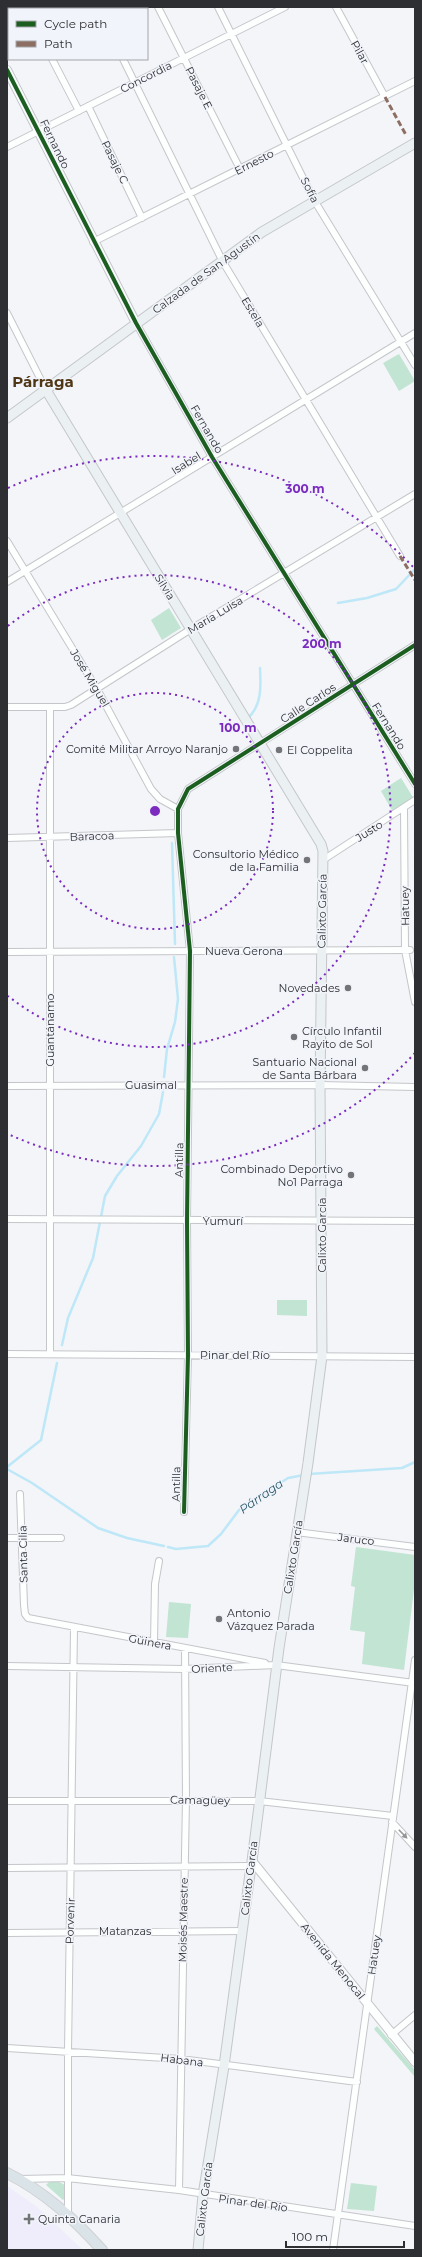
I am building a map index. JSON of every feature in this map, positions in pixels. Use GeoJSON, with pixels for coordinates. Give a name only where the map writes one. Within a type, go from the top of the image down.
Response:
{"type":"FeatureCollection","features":[{"type":"Feature","properties":{"kind":"main road","name":"Calzada de San Agustín"},"geometry":{"type":"LineString","coordinates":[[7,418],[136,323],[223,262],[262,232],[314,200],[412,144]]}},
{"type":"Feature","properties":{"kind":"main road","name":"Silvia"},"geometry":{"type":"LineString","coordinates":[[46,390],[191,629],[259,745],[321,844],[323,860]]}},
{"type":"Feature","properties":{"kind":"main road","name":"Calixto García"},"geometry":{"type":"LineString","coordinates":[[198,2250],[203,2195],[224,2066],[243,1931],[276,1665],[308,1463],[322,1356],[320,1085],[323,860]]}},
{"type":"Feature","properties":{"kind":"main road"},"geometry":{"type":"LineString","coordinates":[[7,2173],[47,2196],[68,2214],[102,2250]]}},
{"type":"Feature","properties":{"kind":"street","name":"Pasaje E"},"geometry":{"type":"LineString","coordinates":[[158,7],[240,169]]}},
{"type":"Feature","properties":{"kind":"street","name":"Sofía"},"geometry":{"type":"LineString","coordinates":[[218,7],[314,200],[415,365]]}},
{"type":"Feature","properties":{"kind":"street","name":"Pilar"},"geometry":{"type":"LineString","coordinates":[[336,7],[385,97]]}},
{"type":"Feature","properties":{"kind":"street","name":"Concordia"},"geometry":{"type":"LineString","coordinates":[[7,147],[281,8]]}},
{"type":"Feature","properties":{"kind":"street"},"geometry":{"type":"LineString","coordinates":[[53,60],[79,111]]}},
{"type":"Feature","properties":{"kind":"street","name":"Estela"},"geometry":{"type":"LineString","coordinates":[[124,60],[223,262],[400,556]]}},
{"type":"Feature","properties":{"kind":"street","name":"Fernando"},"geometry":{"type":"LineString","coordinates":[[7,70],[93,242],[136,323],[212,457],[307,610],[352,686],[415,784]]}},
{"type":"Feature","properties":{"kind":"street","name":"Ernesto"},"geometry":{"type":"LineString","coordinates":[[93,242],[415,81]]}},
{"type":"Feature","properties":{"kind":"street","name":"Pasaje C"},"geometry":{"type":"LineString","coordinates":[[88,106],[142,218]]}},
{"type":"Feature","properties":{"kind":"street","name":"Silvia"},"geometry":{"type":"LineString","coordinates":[[7,313],[46,390]]}},
{"type":"Feature","properties":{"kind":"street","name":"Isabel"},"geometry":{"type":"LineString","coordinates":[[7,582],[120,514],[305,398],[415,333]]}},
{"type":"Feature","properties":{"kind":"street","name":"María Luisa"},"geometry":{"type":"LineString","coordinates":[[7,707],[50,707],[71,705],[191,629],[415,494]]}},
{"type":"Feature","properties":{"kind":"street","name":"José Miguel"},"geometry":{"type":"LineString","coordinates":[[7,541],[97,689],[151,789],[160,799],[178,809]]}},
{"type":"Feature","properties":{"kind":"street","name":"Calle Carlos"},"geometry":{"type":"LineString","coordinates":[[178,809],[188,789],[415,646]]}},
{"type":"Feature","properties":{"kind":"street","name":"Guantánamo"},"geometry":{"type":"LineString","coordinates":[[50,707],[50,1354]]}},
{"type":"Feature","properties":{"kind":"street","name":"Justo"},"geometry":{"type":"LineString","coordinates":[[323,860],[404,809],[415,800]]}},
{"type":"Feature","properties":{"kind":"street","name":"Antilla"},"geometry":{"type":"LineString","coordinates":[[178,809],[178,833],[190,951],[187,1221],[188,1355],[184,1512]]}},
{"type":"Feature","properties":{"kind":"street","name":"Hatuey"},"geometry":{"type":"LineString","coordinates":[[404,809],[408,950],[415,1002]]}},
{"type":"Feature","properties":{"kind":"street","name":"Baracoa"},"geometry":{"type":"LineString","coordinates":[[7,838],[178,833]]}},
{"type":"Feature","properties":{"kind":"street","name":"Nueva Gerona"},"geometry":{"type":"LineString","coordinates":[[7,952],[408,950]]}},
{"type":"Feature","properties":{"kind":"street","name":"Guasimal"},"geometry":{"type":"LineString","coordinates":[[7,1086],[320,1085],[415,1087]]}},
{"type":"Feature","properties":{"kind":"street","name":"Yumurí"},"geometry":{"type":"LineString","coordinates":[[7,1219],[415,1221]]}},
{"type":"Feature","properties":{"kind":"street","name":"Pinar del Río"},"geometry":{"type":"LineString","coordinates":[[7,1354],[415,1357]]}},
{"type":"Feature","properties":{"kind":"street","name":"Santa Cilia"},"geometry":{"type":"LineString","coordinates":[[20,1494],[25,1614]]}},
{"type":"Feature","properties":{"kind":"street","name":"Jaruco"},"geometry":{"type":"LineString","coordinates":[[296,1532],[415,1546]]}},
{"type":"Feature","properties":{"kind":"street"},"geometry":{"type":"LineString","coordinates":[[7,1538],[61,1538]]}},
{"type":"Feature","properties":{"kind":"street"},"geometry":{"type":"LineString","coordinates":[[154,1643],[155,1584],[159,1561]]}},
{"type":"Feature","properties":{"kind":"street","name":"Güinera"},"geometry":{"type":"LineString","coordinates":[[25,1614],[34,1620],[74,1629],[276,1665]]}},
{"type":"Feature","properties":{"kind":"street","name":"Porvenir"},"geometry":{"type":"LineString","coordinates":[[68,2214],[69,1931],[74,1629]]}},
{"type":"Feature","properties":{"kind":"street","name":"Moisés Maestre"},"geometry":{"type":"LineString","coordinates":[[179,2190],[186,1799],[185,1649]]}},
{"type":"Feature","properties":{"kind":"street","name":"Hatuey"},"geometry":{"type":"LineString","coordinates":[[333,2250],[415,1660]]}},
{"type":"Feature","properties":{"kind":"street","name":"Oriente"},"geometry":{"type":"LineString","coordinates":[[7,1666],[184,1669],[276,1665],[413,1683]]}},
{"type":"Feature","properties":{"kind":"street","name":"Camagüey"},"geometry":{"type":"LineString","coordinates":[[7,1800],[186,1799],[259,1801],[392,1819]]}},
{"type":"Feature","properties":{"kind":"street"},"geometry":{"type":"LineString","coordinates":[[392,1819],[414,1844]]}},
{"type":"Feature","properties":{"kind":"street"},"geometry":{"type":"LineString","coordinates":[[7,1868],[184,1866],[251,1863]]}},
{"type":"Feature","properties":{"kind":"street","name":"Avenida Menocal"},"geometry":{"type":"LineString","coordinates":[[251,1863],[367,2003],[391,2035],[415,2062]]}},
{"type":"Feature","properties":{"kind":"street","name":"Matanzas"},"geometry":{"type":"LineString","coordinates":[[7,1933],[69,1931],[243,1931]]}},
{"type":"Feature","properties":{"kind":"street"},"geometry":{"type":"LineString","coordinates":[[391,2035],[415,2015]]}},
{"type":"Feature","properties":{"kind":"street","name":"Habana"},"geometry":{"type":"LineString","coordinates":[[7,2048],[181,2059],[224,2066],[357,2082]]}},
{"type":"Feature","properties":{"kind":"street","name":"Pinar del Río"},"geometry":{"type":"LineString","coordinates":[[19,2179],[67,2178],[179,2190],[203,2195],[415,2226]]}},
{"type":"Feature","properties":{"kind":"shaded area","name":"Quinta Canaria"},"geometry":{"type":"Polygon","coordinates":[[[7,2186],[37,2207],[83,2250],[7,2250],[7,2186]]]}},
{"type":"Feature","properties":{"kind":"green space"},"geometry":{"type":"Polygon","coordinates":[[[399,354],[415,381],[399,391],[383,363],[399,354]]]}},
{"type":"Feature","properties":{"kind":"green space"},"geometry":{"type":"Polygon","coordinates":[[[169,608],[181,628],[162,640],[151,620],[169,608]]]}},
{"type":"Feature","properties":{"kind":"green space"},"geometry":{"type":"Polygon","coordinates":[[[401,778],[414,799],[393,812],[381,791],[401,778]]]}},
{"type":"Feature","properties":{"kind":"green space"},"geometry":{"type":"Polygon","coordinates":[[[277,1300],[307,1300],[307,1316],[277,1315],[277,1300]]]}},
{"type":"Feature","properties":{"kind":"green space"},"geometry":{"type":"Polygon","coordinates":[[[356,1547],[415,1555],[415,1581],[404,1670],[362,1664],[365,1632],[350,1630],[355,1587],[351,1586],[356,1547]]]}},
{"type":"Feature","properties":{"kind":"green space"},"geometry":{"type":"Polygon","coordinates":[[[169,1602],[191,1604],[188,1638],[166,1637],[169,1602]]]}},
{"type":"Feature","properties":{"kind":"green space"},"geometry":{"type":"Polygon","coordinates":[[[377,2026],[415,2070],[415,2077],[374,2029],[377,2026]]]}},
{"type":"Feature","properties":{"kind":"green space"},"geometry":{"type":"Polygon","coordinates":[[[49,2182],[59,2182],[65,2185],[65,2198],[63,2200],[46,2185],[49,2182]]]}},
{"type":"Feature","properties":{"kind":"green space"},"geometry":{"type":"Polygon","coordinates":[[[351,2183],[377,2186],[374,2211],[347,2209],[351,2183]]]}},
{"type":"Feature","properties":{"kind":"waterway"},"geometry":{"type":"LineString","coordinates":[[338,603],[367,598],[396,589],[415,569]]}},
{"type":"Feature","properties":{"kind":"waterway"},"geometry":{"type":"LineString","coordinates":[[248,718],[253,713],[260,695],[260,668]]}},
{"type":"Feature","properties":{"kind":"waterway"},"geometry":{"type":"LineString","coordinates":[[172,843],[175,944]]}},
{"type":"Feature","properties":{"kind":"waterway"},"geometry":{"type":"LineString","coordinates":[[164,1077],[167,1049],[175,1022],[178,999],[174,957]]}},
{"type":"Feature","properties":{"kind":"waterway"},"geometry":{"type":"LineString","coordinates":[[62,1345],[68,1318],[93,1258],[105,1196],[117,1176],[141,1146],[159,1114],[163,1092]]}},
{"type":"Feature","properties":{"kind":"waterway"},"geometry":{"type":"LineString","coordinates":[[7,1467],[41,1440],[57,1363]]}},
{"type":"Feature","properties":{"kind":"waterway","name":"Párraga"},"geometry":{"type":"LineString","coordinates":[[309,1474],[402,1468],[415,1462]]}},
{"type":"Feature","properties":{"kind":"waterway","name":"Párraga"},"geometry":{"type":"LineString","coordinates":[[7,1469],[32,1483],[98,1528],[127,1538],[164,1546]]}},
{"type":"Feature","properties":{"kind":"waterway","name":"Párraga"},"geometry":{"type":"LineString","coordinates":[[168,1547],[176,1549],[208,1546],[221,1534],[239,1510],[288,1478],[304,1475]]}},
{"type":"Feature","properties":{"kind":"marked path"},"geometry":{"type":"LineString","coordinates":[[385,97],[406,135]]}},
{"type":"Feature","properties":{"kind":"marked path"},"geometry":{"type":"LineString","coordinates":[[400,556],[415,580]]}},
{"type":"Feature","properties":{"kind":"cycle path"},"geometry":{"type":"LineString","coordinates":[[7,70],[136,323],[212,457],[415,784]]}},
{"type":"Feature","properties":{"kind":"cycle path"},"geometry":{"type":"LineString","coordinates":[[184,1512],[188,1355],[187,1221],[190,951],[178,833],[178,809],[188,789],[415,645]]}},
{"type":"Feature","properties":{"kind":"place","name":"Comité Militar Arroyo Naranjo"},"geometry":{"type":"Point","coordinates":[236,749]}},
{"type":"Feature","properties":{"kind":"place","name":"El Coppelita"},"geometry":{"type":"Point","coordinates":[279,750]}},
{"type":"Feature","properties":{"kind":"place","name":"Consultorio Médico de la Familia"},"geometry":{"type":"Point","coordinates":[307,860]}},
{"type":"Feature","properties":{"kind":"place","name":"Novedades"},"geometry":{"type":"Point","coordinates":[348,988]}},
{"type":"Feature","properties":{"kind":"place","name":"Círculo Infantil Rayito de Sol"},"geometry":{"type":"Point","coordinates":[294,1037]}},
{"type":"Feature","properties":{"kind":"place","name":"Santuario Nacional de Santa Bárbara"},"geometry":{"type":"Point","coordinates":[365,1068]}},
{"type":"Feature","properties":{"kind":"place","name":"Combinado Deportivo No1 Parraga"},"geometry":{"type":"Point","coordinates":[351,1175]}},
{"type":"Feature","properties":{"kind":"place","name":"Antonio Vázquez Parada"},"geometry":{"type":"Point","coordinates":[219,1619]}},
{"type":"Feature","properties":{"kind":"place","name":"Quinta Canaria"},"geometry":{"type":"Point","coordinates":[29,2219]}},
{"type":"Feature","properties":{"kind":"district","name":"Párraga"},"geometry":{"type":"Point","coordinates":[43,381]}}]}
